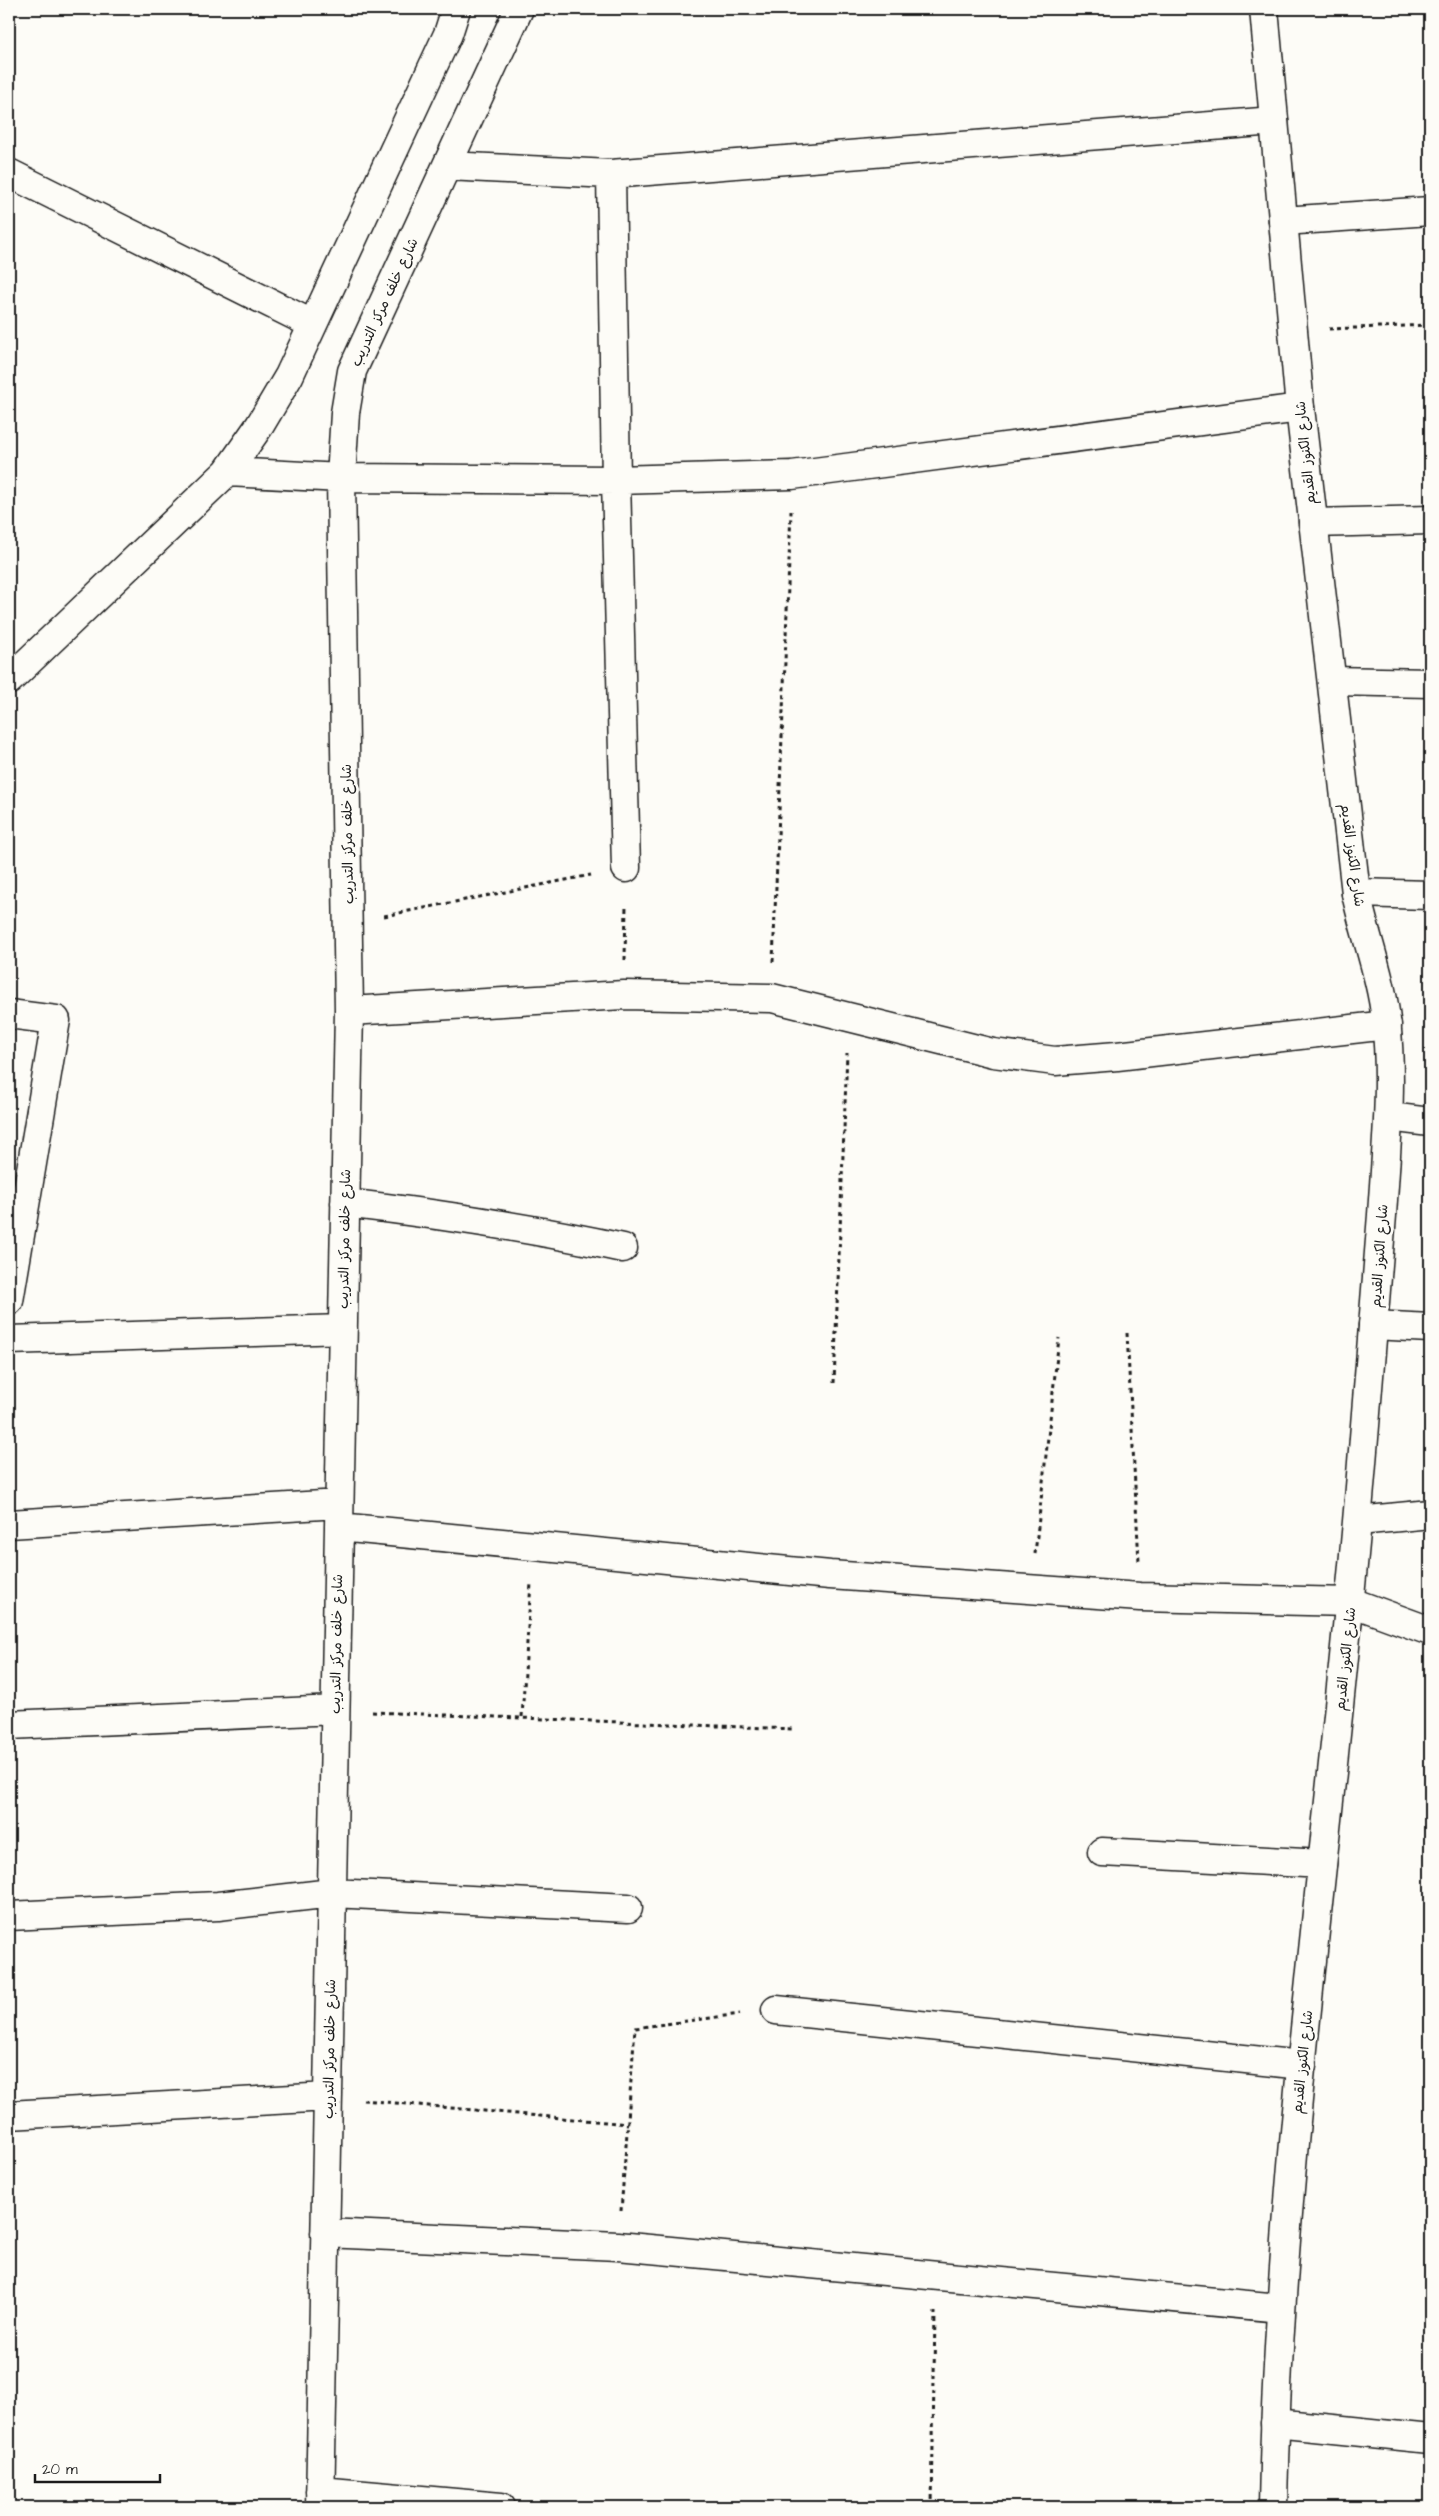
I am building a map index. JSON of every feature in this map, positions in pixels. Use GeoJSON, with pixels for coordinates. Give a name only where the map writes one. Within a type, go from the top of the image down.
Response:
{"type":"FeatureCollection","features":[{"type":"Feature","properties":{"kind":"street"},"geometry":{"type":"LineString","coordinates":[[9,680],[227,472],[260,425],[289,376],[448,34],[456,9]]}},
{"type":"Feature","properties":{"kind":"street","name":"شارع خلف مركز التدريب"},"geometry":{"type":"LineString","coordinates":[[320,2499],[349,1010],[341,478],[345,413],[352,371],[520,9]]}},
{"type":"Feature","properties":{"kind":"street","name":"شارع الكنوز القديم"},"geometry":{"type":"LineString","coordinates":[[1264,9],[1300,408],[1356,893],[1363,927],[1382,990],[1387,1025],[1389,1117],[1351,1602],[1322,1864],[1280,2308],[1273,2507]]}},
{"type":"Feature","properties":{"kind":"street"},"geometry":{"type":"LineString","coordinates":[[447,166],[610,174],[1274,121]]}},
{"type":"Feature","properties":{"kind":"street"},"geometry":{"type":"LineString","coordinates":[[9,174],[312,324]]}},
{"type":"Feature","properties":{"kind":"street"},"geometry":{"type":"LineString","coordinates":[[610,174],[626,868]]}},
{"type":"Feature","properties":{"kind":"street"},"geometry":{"type":"LineString","coordinates":[[1283,221],[1430,211]]}},
{"type":"Feature","properties":{"kind":"street"},"geometry":{"type":"LineString","coordinates":[[227,472],[341,478],[616,480],[792,475],[1300,408]]}},
{"type":"Feature","properties":{"kind":"street"},"geometry":{"type":"LineString","coordinates":[[1313,523],[1430,520]]}},
{"type":"Feature","properties":{"kind":"street"},"geometry":{"type":"LineString","coordinates":[[1332,681],[1430,684]]}},
{"type":"Feature","properties":{"kind":"street"},"geometry":{"type":"LineString","coordinates":[[1356,893],[1430,895]]}},
{"type":"Feature","properties":{"kind":"street"},"geometry":{"type":"LineString","coordinates":[[349,1010],[624,995],[772,998],[993,1053],[1055,1061],[1117,1056],[1387,1025]]}},
{"type":"Feature","properties":{"kind":"street"},"geometry":{"type":"LineString","coordinates":[[9,1014],[56,1020],[9,1301]]}},
{"type":"Feature","properties":{"kind":"street"},"geometry":{"type":"LineString","coordinates":[[1389,1117],[1430,1122]]}},
{"type":"Feature","properties":{"kind":"street"},"geometry":{"type":"LineString","coordinates":[[345,1203],[454,1216],[540,1230],[623,1248]]}},
{"type":"Feature","properties":{"kind":"street"},"geometry":{"type":"LineString","coordinates":[[1373,1325],[1430,1328]]}},
{"type":"Feature","properties":{"kind":"street"},"geometry":{"type":"LineString","coordinates":[[9,1340],[343,1329]]}},
{"type":"Feature","properties":{"kind":"street"},"geometry":{"type":"LineString","coordinates":[[1358,1521],[1430,1514]]}},
{"type":"Feature","properties":{"kind":"street"},"geometry":{"type":"LineString","coordinates":[[9,1524],[339,1515],[534,1545],[830,1575],[1140,1597],[1351,1602],[1430,1631]]}},
{"type":"Feature","properties":{"kind":"street"},"geometry":{"type":"LineString","coordinates":[[9,1725],[335,1710]]}},
{"type":"Feature","properties":{"kind":"street"},"geometry":{"type":"LineString","coordinates":[[1102,1852],[1322,1864]]}},
{"type":"Feature","properties":{"kind":"street"},"geometry":{"type":"LineString","coordinates":[[9,1916],[218,1906],[332,1894],[628,1908]]}},
{"type":"Feature","properties":{"kind":"street"},"geometry":{"type":"LineString","coordinates":[[776,2010],[1302,2065]]}},
{"type":"Feature","properties":{"kind":"street"},"geometry":{"type":"LineString","coordinates":[[9,2115],[328,2097]]}},
{"type":"Feature","properties":{"kind":"street"},"geometry":{"type":"LineString","coordinates":[[325,2233],[618,2246],[936,2274],[1280,2308]]}},
{"type":"Feature","properties":{"kind":"street"},"geometry":{"type":"LineString","coordinates":[[1275,2423],[1430,2439]]}},
{"type":"Feature","properties":{"kind":"street"},"geometry":{"type":"LineString","coordinates":[[320,2499],[501,2507]]}},
{"type":"Feature","properties":{"kind":"path"},"geometry":{"type":"LineString","coordinates":[[1293,330],[1430,325]]}},
{"type":"Feature","properties":{"kind":"path"},"geometry":{"type":"LineString","coordinates":[[772,998],[792,475]]}},
{"type":"Feature","properties":{"kind":"path"},"geometry":{"type":"LineString","coordinates":[[349,922],[626,868],[624,995]]}},
{"type":"Feature","properties":{"kind":"path"},"geometry":{"type":"LineString","coordinates":[[834,1383],[849,1017]]}},
{"type":"Feature","properties":{"kind":"path"},"geometry":{"type":"LineString","coordinates":[[1127,1333],[1140,1597]]}},
{"type":"Feature","properties":{"kind":"path"},"geometry":{"type":"LineString","coordinates":[[1031,1590],[1059,1338]]}},
{"type":"Feature","properties":{"kind":"path"},"geometry":{"type":"LineString","coordinates":[[522,1717],[534,1545]]}},
{"type":"Feature","properties":{"kind":"path"},"geometry":{"type":"LineString","coordinates":[[335,1710],[794,1730]]}},
{"type":"Feature","properties":{"kind":"path"},"geometry":{"type":"LineString","coordinates":[[618,2246],[635,2028],[776,2010]]}},
{"type":"Feature","properties":{"kind":"path"},"geometry":{"type":"LineString","coordinates":[[328,2097],[628,2124]]}},
{"type":"Feature","properties":{"kind":"path"},"geometry":{"type":"LineString","coordinates":[[932,2507],[936,2274]]}}]}
